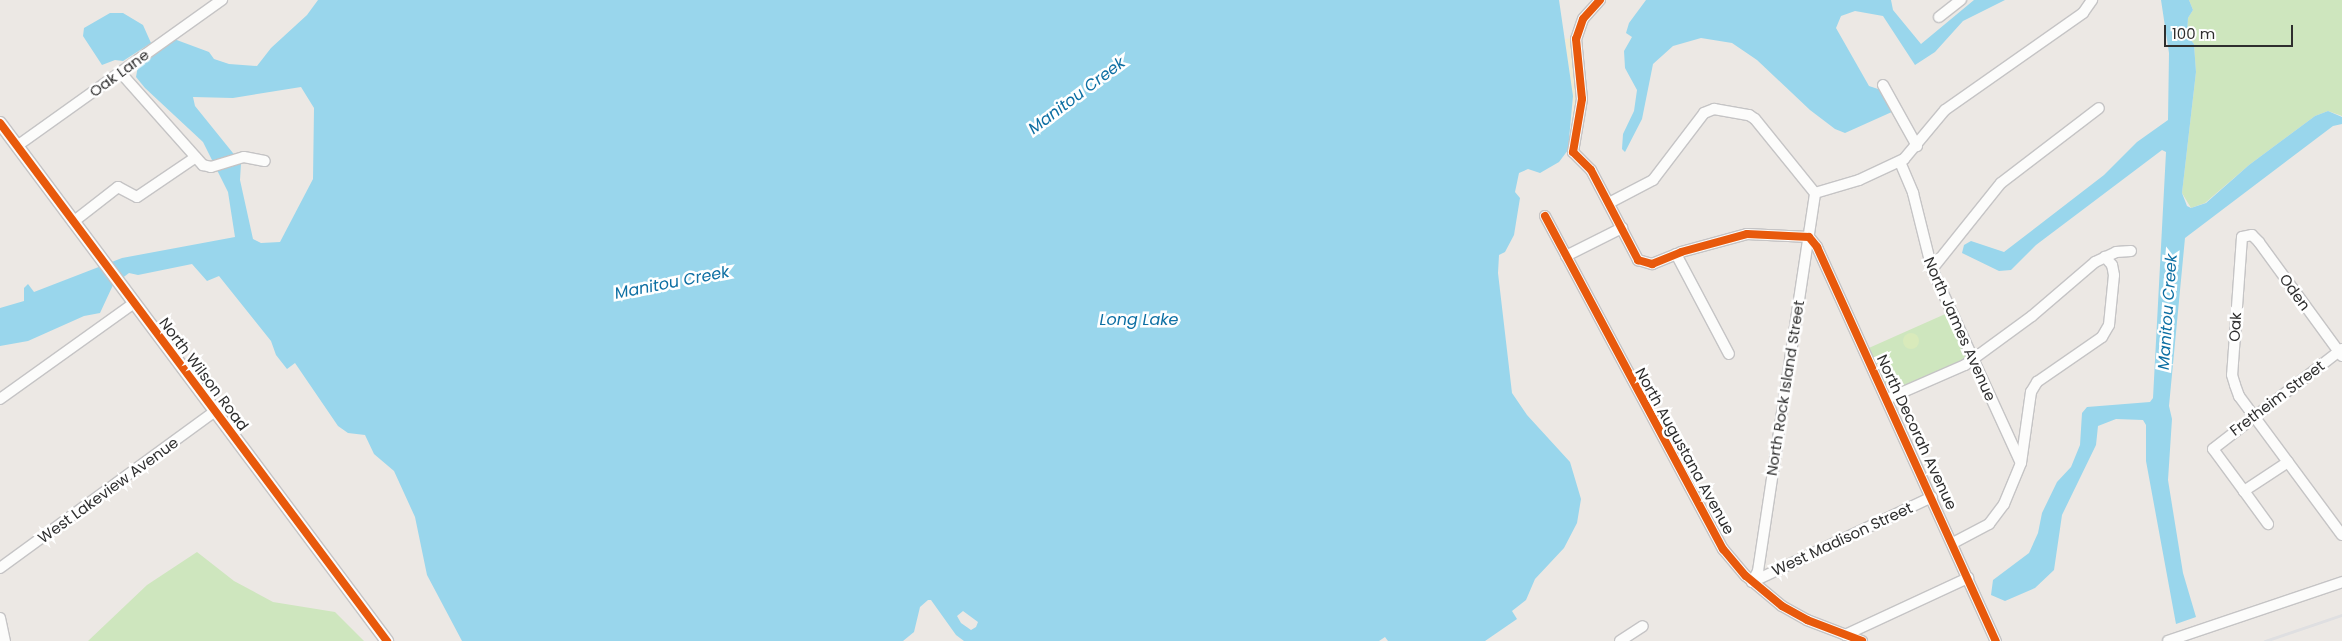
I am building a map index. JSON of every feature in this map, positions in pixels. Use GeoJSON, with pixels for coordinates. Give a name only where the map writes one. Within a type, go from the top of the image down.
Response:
{"type":"FeatureCollection","features":[{"type":"Feature","properties":{"kind":"street","name":"Oak Lane"},"geometry":{"type":"LineString","coordinates":[[17,146],[222,0]]}},
{"type":"Feature","properties":{"kind":"street"},"geometry":{"type":"LineString","coordinates":[[1600,0],[1583,19],[1576,39],[1582,99],[1573,152],[1590,170],[1638,260],[1644,264],[1658,262],[1676,254],[1748,234],[1809,237]]}},
{"type":"Feature","properties":{"kind":"street"},"geometry":{"type":"LineString","coordinates":[[1939,17],[1961,0]]}},
{"type":"Feature","properties":{"kind":"street"},"geometry":{"type":"LineString","coordinates":[[1609,203],[1652,180],[1704,113],[1714,109],[1750,115],[1755,119],[1816,193],[1900,162],[1917,146],[1945,110],[2082,13],[2091,2]]}},
{"type":"Feature","properties":{"kind":"street"},"geometry":{"type":"LineString","coordinates":[[120,72],[196,157],[211,167],[234,159],[252,157],[265,161]]}},
{"type":"Feature","properties":{"kind":"street"},"geometry":{"type":"LineString","coordinates":[[1883,85],[1917,146]]}},
{"type":"Feature","properties":{"kind":"street"},"geometry":{"type":"LineString","coordinates":[[1932,269],[2001,183],[2099,108]]}},
{"type":"Feature","properties":{"kind":"street","name":"North Wilson Road"},"geometry":{"type":"LineString","coordinates":[[0,123],[387,641]]}},
{"type":"Feature","properties":{"kind":"street"},"geometry":{"type":"LineString","coordinates":[[73,222],[118,187],[137,197],[196,157]]}},
{"type":"Feature","properties":{"kind":"street","name":"North James Avenue"},"geometry":{"type":"LineString","coordinates":[[1900,162],[1913,193],[1932,269],[2021,463]]}},
{"type":"Feature","properties":{"kind":"street","name":"North Rock Island Street"},"geometry":{"type":"LineString","coordinates":[[1752,582],[1758,571],[1816,193]]}},
{"type":"Feature","properties":{"kind":"street","name":"North Augustana Avenue"},"geometry":{"type":"LineString","coordinates":[[1545,216],[1707,523],[1723,549],[1752,582],[1799,616],[1862,641]]}},
{"type":"Feature","properties":{"kind":"street"},"geometry":{"type":"LineString","coordinates":[[1566,256],[1622,228]]}},
{"type":"Feature","properties":{"kind":"street","name":"Oden"},"geometry":{"type":"LineString","coordinates":[[2245,235],[2252,235],[2259,242],[2341,352]]}},
{"type":"Feature","properties":{"kind":"street","name":"Oak"},"geometry":{"type":"LineString","coordinates":[[2245,235],[2240,242],[2232,375],[2239,396],[2342,535]]}},
{"type":"Feature","properties":{"kind":"street","name":"North Decorah Avenue"},"geometry":{"type":"LineString","coordinates":[[1809,237],[1817,247],[1996,641]]}},
{"type":"Feature","properties":{"kind":"street"},"geometry":{"type":"LineString","coordinates":[[1887,399],[1974,359],[2032,316],[2087,268],[2119,251],[2131,251]]}},
{"type":"Feature","properties":{"kind":"street"},"geometry":{"type":"LineString","coordinates":[[1676,254],[1729,354]]}},
{"type":"Feature","properties":{"kind":"street"},"geometry":{"type":"LineString","coordinates":[[1953,543],[1997,517],[2021,463],[2031,392],[2037,382],[2102,337],[2109,325],[2114,275],[2112,265],[2106,257]]}},
{"type":"Feature","properties":{"kind":"street"},"geometry":{"type":"LineString","coordinates":[[0,399],[131,298]]}},
{"type":"Feature","properties":{"kind":"street","name":"Fretheim Street"},"geometry":{"type":"LineString","coordinates":[[2244,491],[2214,455],[2213,449],[2254,416],[2341,352]]}},
{"type":"Feature","properties":{"kind":"street","name":"West Lakeview Avenue"},"geometry":{"type":"LineString","coordinates":[[0,568],[215,411]]}},
{"type":"Feature","properties":{"kind":"street"},"geometry":{"type":"LineString","coordinates":[[2268,524],[2244,491],[2288,462]]}},
{"type":"Feature","properties":{"kind":"street","name":"West Madison Street"},"geometry":{"type":"LineString","coordinates":[[1752,582],[1932,497]]}},
{"type":"Feature","properties":{"kind":"street"},"geometry":{"type":"LineString","coordinates":[[1845,635],[1968,578]]}},
{"type":"Feature","properties":{"kind":"street"},"geometry":{"type":"LineString","coordinates":[[2168,641],[2342,582]]}},
{"type":"Feature","properties":{"kind":"street"},"geometry":{"type":"LineString","coordinates":[[0,618],[5,641]]}},
{"type":"Feature","properties":{"kind":"street"},"geometry":{"type":"LineString","coordinates":[[1620,641],[1643,626]]}},
{"type":"Feature","properties":{"kind":"green space"},"geometry":{"type":"Polygon","coordinates":[[[2189,0],[2342,0],[2342,116],[2328,111],[2315,116],[2249,165],[2205,203],[2191,208],[2182,193],[2196,72],[2194,44],[2187,35],[2188,18],[2193,10],[2189,0]]]}},
{"type":"Feature","properties":{"kind":"green space"},"geometry":{"type":"Polygon","coordinates":[[[1952,311],[1973,359],[1885,398],[1864,350],[1952,311]]]}},
{"type":"Feature","properties":{"kind":"green space"},"geometry":{"type":"Polygon","coordinates":[[[1911,333],[1917,335],[1919,341],[1917,347],[1911,349],[1905,347],[1903,341],[1905,335],[1911,333]]]}},
{"type":"Feature","properties":{"kind":"green space"},"geometry":{"type":"Polygon","coordinates":[[[197,552],[234,581],[273,602],[335,612],[364,641],[88,641],[147,585],[197,552]]]}},
{"type":"Feature","properties":{"kind":"sand"},"geometry":{"type":"Polygon","coordinates":[[[1577,37],[1582,99],[1572,134],[1573,96],[1565,39],[1577,37]]]}},
{"type":"Feature","properties":{"kind":"water","name":"Long Lake"},"geometry":{"type":"Polygon","coordinates":[[[318,0],[1559,0],[1573,96],[1568,150],[1559,162],[1540,173],[1528,169],[1519,173],[1515,192],[1520,198],[1514,235],[1505,252],[1499,255],[1498,273],[1512,393],[1527,415],[1570,462],[1581,499],[1577,523],[1564,548],[1535,579],[1526,600],[1512,611],[1517,619],[1485,641],[1388,641],[1385,637],[1379,641],[964,641],[956,635],[931,600],[928,600],[920,607],[914,632],[903,641],[462,641],[427,575],[415,517],[394,471],[374,454],[365,435],[348,433],[338,426],[295,363],[287,369],[276,355],[271,341],[219,276],[207,281],[192,264],[138,275],[129,273],[113,285],[100,313],[84,316],[28,341],[0,346],[0,308],[24,301],[24,288],[28,284],[34,292],[122,258],[235,237],[228,192],[203,142],[145,88],[136,77],[138,66],[174,39],[209,52],[214,59],[229,64],[257,66],[271,48],[307,15],[318,0]],[[301,87],[233,98],[193,97],[195,106],[241,163],[240,180],[253,239],[261,243],[280,242],[313,179],[314,108],[301,87]],[[963,611],[957,616],[961,623],[971,630],[976,627],[978,622],[963,611]]]}},
{"type":"Feature","properties":{"kind":"water"},"geometry":{"type":"Polygon","coordinates":[[[1646,0],[1891,0],[1893,10],[1921,44],[1974,0],[2005,0],[1963,21],[1935,52],[1915,65],[1883,16],[1855,11],[1841,16],[1836,28],[1869,86],[1884,91],[1894,111],[1845,133],[1835,129],[1810,110],[1757,60],[1732,43],[1701,38],[1673,46],[1653,64],[1642,119],[1625,152],[1622,149],[1623,134],[1634,111],[1637,90],[1625,68],[1624,51],[1632,37],[1626,33],[1629,23],[1646,0]]]}},
{"type":"Feature","properties":{"kind":"water","name":"Manitou Creek"},"geometry":{"type":"Polygon","coordinates":[[[2161,0],[2189,0],[2193,10],[2188,18],[2187,35],[2194,44],[2196,72],[2182,193],[2187,206],[2191,208],[2206,203],[2249,165],[2315,116],[2328,111],[2342,117],[2342,124],[2333,126],[2185,238],[2169,406],[2172,419],[2168,480],[2183,573],[2196,617],[2176,624],[2146,461],[2146,425],[2143,420],[2116,419],[2098,426],[2096,445],[2062,515],[2054,570],[2035,588],[2005,601],[1991,595],[1993,580],[2029,553],[2038,533],[2042,513],[2057,482],[2071,467],[2080,445],[2082,413],[2087,407],[2150,402],[2153,398],[2166,152],[2162,150],[2036,245],[2011,270],[1999,271],[1962,253],[1964,245],[1971,241],[2004,252],[2104,175],[2137,142],[2168,120],[2169,53],[2161,0]]]}},
{"type":"Feature","properties":{"kind":"water"},"geometry":{"type":"Polygon","coordinates":[[[110,13],[123,13],[143,25],[151,43],[123,61],[115,60],[102,65],[83,36],[84,28],[110,13]]]}},
{"type":"Feature","properties":{"kind":"railway"},"geometry":{"type":"LineString","coordinates":[[2265,641],[2342,615]]}},
{"type":"Feature","properties":{"kind":"cycle path"},"geometry":{"type":"LineString","coordinates":[[1600,0],[1583,19],[1576,39],[1582,99],[1573,152],[1591,170],[1638,260],[1652,264],[1681,252],[1747,234],[1809,237],[1817,247],[1996,641]]}},
{"type":"Feature","properties":{"kind":"cycle path"},"geometry":{"type":"LineString","coordinates":[[0,123],[387,641]]}},
{"type":"Feature","properties":{"kind":"cycle path"},"geometry":{"type":"LineString","coordinates":[[1545,216],[1723,549],[1746,576],[1782,606],[1807,620],[1862,641]]}}]}
